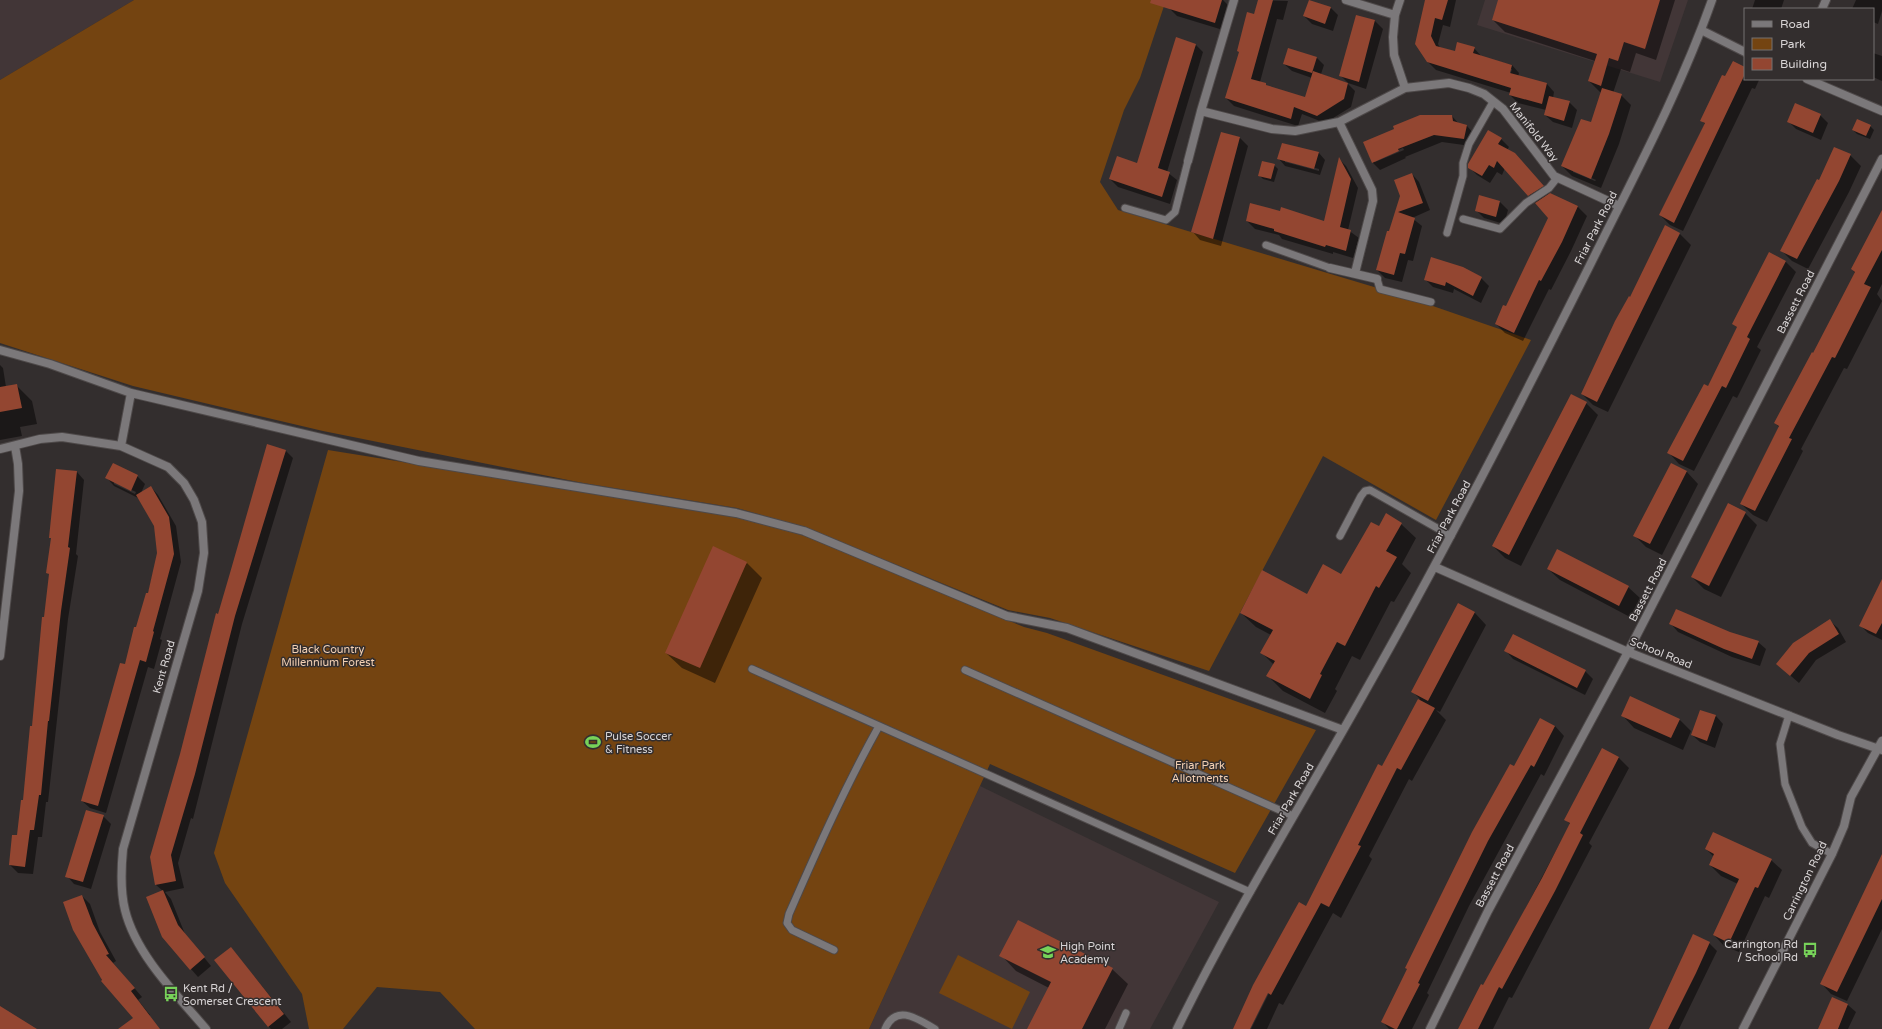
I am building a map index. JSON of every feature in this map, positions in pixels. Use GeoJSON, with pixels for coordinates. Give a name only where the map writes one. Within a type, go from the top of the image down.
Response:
{"type":"FeatureCollection","features":[{"type":"Feature","properties":{"kind":"street"},"geometry":{"type":"LineString","coordinates":[[1188,161],[1201,111],[1234,0]]}},
{"type":"Feature","properties":{"kind":"street"},"geometry":{"type":"LineString","coordinates":[[1346,0],[1396,15]]}},
{"type":"Feature","properties":{"kind":"street"},"geometry":{"type":"LineString","coordinates":[[1201,111],[1272,129],[1294,132],[1339,122],[1405,88],[1394,55],[1393,37],[1400,0]]}},
{"type":"Feature","properties":{"kind":"street","name":"Friar Park Road"},"geometry":{"type":"LineString","coordinates":[[1177,1029],[1250,892],[1452,536],[1647,151],[1701,30],[1712,0]]}},
{"type":"Feature","properties":{"kind":"street"},"geometry":{"type":"LineString","coordinates":[[1701,30],[1744,52]]}},
{"type":"Feature","properties":{"kind":"street"},"geometry":{"type":"LineString","coordinates":[[1809,80],[1882,111]]}},
{"type":"Feature","properties":{"kind":"street","name":"Manifold Way"},"geometry":{"type":"LineString","coordinates":[[1405,88],[1449,83],[1469,88],[1484,94],[1503,109],[1548,169],[1557,178],[1619,206]]}},
{"type":"Feature","properties":{"kind":"street"},"geometry":{"type":"LineString","coordinates":[[1339,122],[1372,190],[1373,201],[1355,273]]}},
{"type":"Feature","properties":{"kind":"street","name":"Bassett Road"},"geometry":{"type":"LineString","coordinates":[[1430,1029],[1488,911],[1628,652],[1882,159]]}},
{"type":"Feature","properties":{"kind":"street"},"geometry":{"type":"LineString","coordinates":[[1330,268],[1377,279]]}},
{"type":"Feature","properties":{"kind":"street"},"geometry":{"type":"LineString","coordinates":[[0,350],[50,364],[131,393],[419,461],[736,512],[804,531],[1007,616],[1067,628],[1342,730]]}},
{"type":"Feature","properties":{"kind":"street"},"geometry":{"type":"LineString","coordinates":[[121,446],[131,393]]}},
{"type":"Feature","properties":{"kind":"street","name":"Kent Road"},"geometry":{"type":"LineString","coordinates":[[0,449],[40,439],[62,437],[121,446],[168,467],[184,482],[194,500],[202,522],[204,553],[198,591],[123,849],[120,876],[125,911],[140,947],[153,966],[203,1026]]}},
{"type":"Feature","properties":{"kind":"street"},"geometry":{"type":"LineString","coordinates":[[0,656],[19,491],[18,464],[15,446]]}},
{"type":"Feature","properties":{"kind":"street","name":"School Road"},"geometry":{"type":"LineString","coordinates":[[1435,567],[1628,652],[1789,714],[1838,735],[1881,747]]}},
{"type":"Feature","properties":{"kind":"street","name":"Carrington Road"},"geometry":{"type":"LineString","coordinates":[[1743,1029],[1832,854],[1844,826],[1851,797],[1881,747]]}},
{"type":"Feature","properties":{"kind":"street"},"geometry":{"type":"LineString","coordinates":[[193,1029],[203,1026]]}},
{"type":"Feature","properties":{"kind":"lane"},"geometry":{"type":"LineString","coordinates":[[1447,233],[1463,176],[1463,163],[1469,144],[1493,102]]}},
{"type":"Feature","properties":{"kind":"lane"},"geometry":{"type":"LineString","coordinates":[[1125,208],[1166,220],[1175,212],[1188,161]]}},
{"type":"Feature","properties":{"kind":"lane"},"geometry":{"type":"LineString","coordinates":[[1463,219],[1500,229],[1526,203],[1549,188],[1557,178]]}},
{"type":"Feature","properties":{"kind":"lane"},"geometry":{"type":"LineString","coordinates":[[1266,244],[1330,268]]}},
{"type":"Feature","properties":{"kind":"lane"},"geometry":{"type":"LineString","coordinates":[[1377,279],[1380,289],[1431,302]]}},
{"type":"Feature","properties":{"kind":"lane"},"geometry":{"type":"LineString","coordinates":[[1340,536],[1361,496],[1365,491],[1370,490],[1452,536]]}},
{"type":"Feature","properties":{"kind":"lane"},"geometry":{"type":"LineString","coordinates":[[752,669],[1250,892]]}},
{"type":"Feature","properties":{"kind":"lane"},"geometry":{"type":"LineString","coordinates":[[965,670],[1293,816]]}},
{"type":"Feature","properties":{"kind":"lane"},"geometry":{"type":"LineString","coordinates":[[1789,714],[1780,744],[1785,784],[1802,827],[1812,843],[1832,854]]}},
{"type":"Feature","properties":{"kind":"lane"},"geometry":{"type":"LineString","coordinates":[[834,950],[792,930],[787,923],[789,914],[856,767],[879,726]]}},
{"type":"Feature","properties":{"kind":"lane"},"geometry":{"type":"LineString","coordinates":[[1119,1029],[1126,1013]]}},
{"type":"Feature","properties":{"kind":"lane"},"geometry":{"type":"LineString","coordinates":[[885,1029],[888,1022],[894,1016],[901,1015],[914,1017],[935,1029]]}},
{"type":"Feature","properties":{"kind":"shaded area"},"geometry":{"type":"Polygon","coordinates":[[[0,0],[134,0],[0,80],[0,0]]]}},
{"type":"Feature","properties":{"kind":"shaded area"},"geometry":{"type":"Polygon","coordinates":[[[1485,0],[1688,0],[1660,82],[1477,25],[1485,0]]]}},
{"type":"Feature","properties":{"kind":"shaded area","name":"High Point Academy"},"geometry":{"type":"Polygon","coordinates":[[[980,786],[1219,902],[1150,1029],[869,1029],[980,786]]]}},
{"type":"Feature","properties":{"kind":"green space"},"geometry":{"type":"Polygon","coordinates":[[[134,0],[1166,0],[1140,78],[1124,110],[1100,182],[1118,210],[1404,296],[1531,340],[1436,520],[1323,456],[1209,671],[1050,618],[1008,610],[806,528],[737,508],[583,483],[323,431],[133,386],[0,343],[0,80],[134,0]]]}},
{"type":"Feature","properties":{"kind":"green space","name":"Pulse Soccer & Fitness"},"geometry":{"type":"Polygon","coordinates":[[[328,450],[737,516],[805,536],[1024,627],[1047,633],[1316,730],[1235,873],[990,764],[869,1029],[475,1029],[440,992],[377,987],[343,1029],[309,1029],[302,994],[225,883],[214,853],[328,450]]]}},
{"type":"Feature","properties":{"kind":"green space"},"geometry":{"type":"Polygon","coordinates":[[[958,955],[1030,992],[1012,1029],[939,993],[958,955]]]}},
{"type":"Feature","properties":{"kind":"building"},"geometry":{"type":"Polygon","coordinates":[[[1151,0],[1222,0],[1215,23],[1150,3],[1151,0]]]}},
{"type":"Feature","properties":{"kind":"building"},"geometry":{"type":"Polygon","coordinates":[[[1258,0],[1273,0],[1251,79],[1305,97],[1313,71],[1348,83],[1344,99],[1317,116],[1294,107],[1291,119],[1225,98],[1239,52],[1237,51],[1247,12],[1254,14],[1258,0]]]}},
{"type":"Feature","properties":{"kind":"building"},"geometry":{"type":"Polygon","coordinates":[[[1309,0],[1331,7],[1325,24],[1303,16],[1309,0]]]}},
{"type":"Feature","properties":{"kind":"building"},"geometry":{"type":"Polygon","coordinates":[[[1425,0],[1448,0],[1442,20],[1435,18],[1431,36],[1436,46],[1455,51],[1457,42],[1475,47],[1473,53],[1512,65],[1510,73],[1547,83],[1542,104],[1509,95],[1511,88],[1427,62],[1415,44],[1425,0]]]}},
{"type":"Feature","properties":{"kind":"building"},"geometry":{"type":"Polygon","coordinates":[[[1498,0],[1660,0],[1645,49],[1624,42],[1618,61],[1609,58],[1601,86],[1588,81],[1597,54],[1492,20],[1498,0]]]}},
{"type":"Feature","properties":{"kind":"building"},"geometry":{"type":"Polygon","coordinates":[[[1356,15],[1375,20],[1359,82],[1339,76],[1356,15]]]}},
{"type":"Feature","properties":{"kind":"building"},"geometry":{"type":"Polygon","coordinates":[[[1176,37],[1196,44],[1158,168],[1170,172],[1162,197],[1109,179],[1117,156],[1137,163],[1176,37]]]}},
{"type":"Feature","properties":{"kind":"building"},"geometry":{"type":"Polygon","coordinates":[[[1288,48],[1317,57],[1312,73],[1283,64],[1288,48]]]}},
{"type":"Feature","properties":{"kind":"building"},"geometry":{"type":"Polygon","coordinates":[[[1733,61],[1744,66],[1744,76],[1674,223],[1659,215],[1705,123],[1700,121],[1722,75],[1725,76],[1733,61]]]}},
{"type":"Feature","properties":{"kind":"building"},"geometry":{"type":"Polygon","coordinates":[[[1602,88],[1622,94],[1609,134],[1591,179],[1561,166],[1581,119],[1591,122],[1602,88]]]}},
{"type":"Feature","properties":{"kind":"building"},"geometry":{"type":"Polygon","coordinates":[[[1549,96],[1570,101],[1564,121],[1544,115],[1549,96]]]}},
{"type":"Feature","properties":{"kind":"building"},"geometry":{"type":"Polygon","coordinates":[[[1795,103],[1821,114],[1813,133],[1787,122],[1795,103]]]}},
{"type":"Feature","properties":{"kind":"building"},"geometry":{"type":"Polygon","coordinates":[[[1420,115],[1452,115],[1453,121],[1467,125],[1464,139],[1434,135],[1398,149],[1399,151],[1372,163],[1363,142],[1394,129],[1393,126],[1420,115]]]}},
{"type":"Feature","properties":{"kind":"building"},"geometry":{"type":"Polygon","coordinates":[[[1857,119],[1871,125],[1866,136],[1852,130],[1857,119]]]}},
{"type":"Feature","properties":{"kind":"building"},"geometry":{"type":"Polygon","coordinates":[[[1488,130],[1502,138],[1498,144],[1515,153],[1544,186],[1528,196],[1497,161],[1494,168],[1489,165],[1482,176],[1468,168],[1468,164],[1488,130]]]}},
{"type":"Feature","properties":{"kind":"building"},"geometry":{"type":"Polygon","coordinates":[[[1221,132],[1240,137],[1213,239],[1191,232],[1221,132]]]}},
{"type":"Feature","properties":{"kind":"building"},"geometry":{"type":"Polygon","coordinates":[[[1282,143],[1319,152],[1314,169],[1277,159],[1282,143]]]}},
{"type":"Feature","properties":{"kind":"building"},"geometry":{"type":"Polygon","coordinates":[[[1834,147],[1851,154],[1839,181],[1797,259],[1780,251],[1817,179],[1819,180],[1834,147]]]}},
{"type":"Feature","properties":{"kind":"building"},"geometry":{"type":"Polygon","coordinates":[[[1339,157],[1351,179],[1340,227],[1351,230],[1346,251],[1326,245],[1325,247],[1246,221],[1250,203],[1280,211],[1281,207],[1324,221],[1339,157]]]}},
{"type":"Feature","properties":{"kind":"building"},"geometry":{"type":"Polygon","coordinates":[[[1262,161],[1275,164],[1271,179],[1258,176],[1262,161]]]}},
{"type":"Feature","properties":{"kind":"building"},"geometry":{"type":"Polygon","coordinates":[[[1412,173],[1423,203],[1398,212],[1415,218],[1405,254],[1400,253],[1394,275],[1376,270],[1387,231],[1389,231],[1400,196],[1394,180],[1412,173]]]}},
{"type":"Feature","properties":{"kind":"building"},"geometry":{"type":"Polygon","coordinates":[[[1550,193],[1578,206],[1562,242],[1541,281],[1539,280],[1514,333],[1495,324],[1503,305],[1506,306],[1548,218],[1535,203],[1550,193]]]}},
{"type":"Feature","properties":{"kind":"building"},"geometry":{"type":"Polygon","coordinates":[[[1479,195],[1500,201],[1496,217],[1475,211],[1479,195]]]}},
{"type":"Feature","properties":{"kind":"building"},"geometry":{"type":"Polygon","coordinates":[[[1882,210],[1882,250],[1864,284],[1871,287],[1835,358],[1832,357],[1789,438],[1792,439],[1755,511],[1740,504],[1779,426],[1774,423],[1812,352],[1813,353],[1855,272],[1851,269],[1882,210]]]}},
{"type":"Feature","properties":{"kind":"building"},"geometry":{"type":"Polygon","coordinates":[[[1665,225],[1680,233],[1597,402],[1581,394],[1615,321],[1629,296],[1630,297],[1665,225]]]}},
{"type":"Feature","properties":{"kind":"building"},"geometry":{"type":"Polygon","coordinates":[[[1769,252],[1786,261],[1747,337],[1750,339],[1726,388],[1722,386],[1683,461],[1667,453],[1704,384],[1708,386],[1737,327],[1732,324],[1769,252]]]}},
{"type":"Feature","properties":{"kind":"building"},"geometry":{"type":"Polygon","coordinates":[[[1431,257],[1463,267],[1482,277],[1473,296],[1446,282],[1445,286],[1424,280],[1431,257]]]}},
{"type":"Feature","properties":{"kind":"building"},"geometry":{"type":"Polygon","coordinates":[[[17,384],[22,408],[0,412],[0,387],[17,384]]]}},
{"type":"Feature","properties":{"kind":"building"},"geometry":{"type":"Polygon","coordinates":[[[1571,394],[1587,402],[1509,555],[1492,546],[1571,394]]]}},
{"type":"Feature","properties":{"kind":"building"},"geometry":{"type":"Polygon","coordinates":[[[267,444],[286,450],[235,616],[195,774],[171,855],[176,881],[155,885],[150,857],[180,754],[216,613],[218,614],[267,444]]]}},
{"type":"Feature","properties":{"kind":"building"},"geometry":{"type":"Polygon","coordinates":[[[113,463],[138,475],[131,491],[105,478],[113,463]]]}},
{"type":"Feature","properties":{"kind":"building"},"geometry":{"type":"Polygon","coordinates":[[[1671,463],[1687,471],[1650,544],[1633,536],[1671,463]]]}},
{"type":"Feature","properties":{"kind":"building"},"geometry":{"type":"Polygon","coordinates":[[[56,469],[77,471],[68,547],[70,548],[48,721],[41,795],[39,795],[34,830],[30,830],[25,867],[9,865],[12,835],[17,835],[21,800],[23,800],[30,726],[32,726],[42,617],[44,617],[49,574],[46,573],[51,538],[49,538],[56,469]]]}},
{"type":"Feature","properties":{"kind":"building"},"geometry":{"type":"Polygon","coordinates":[[[151,486],[169,517],[174,554],[146,662],[140,660],[98,806],[81,801],[120,663],[125,664],[134,627],[136,627],[146,593],[148,593],[157,553],[154,526],[136,495],[151,486]]]}},
{"type":"Feature","properties":{"kind":"building"},"geometry":{"type":"Polygon","coordinates":[[[1728,503],[1746,512],[1709,586],[1691,577],[1728,503]]]}},
{"type":"Feature","properties":{"kind":"building"},"geometry":{"type":"Polygon","coordinates":[[[1386,513],[1402,523],[1386,551],[1397,557],[1379,588],[1376,586],[1345,646],[1337,642],[1320,674],[1322,675],[1310,699],[1266,676],[1275,661],[1260,653],[1273,630],[1240,613],[1262,570],[1307,594],[1323,564],[1341,574],[1371,522],[1379,526],[1386,513]]]}},
{"type":"Feature","properties":{"kind":"building"},"geometry":{"type":"Polygon","coordinates":[[[713,546],[747,562],[700,668],[665,653],[713,546]]]}},
{"type":"Feature","properties":{"kind":"building"},"geometry":{"type":"Polygon","coordinates":[[[1557,549],[1629,586],[1619,606],[1547,569],[1557,549]]]}},
{"type":"Feature","properties":{"kind":"building"},"geometry":{"type":"Polygon","coordinates":[[[1882,579],[1882,623],[1876,634],[1859,626],[1882,579]]]}},
{"type":"Feature","properties":{"kind":"building"},"geometry":{"type":"Polygon","coordinates":[[[1458,603],[1475,612],[1428,701],[1411,692],[1458,603]]]}},
{"type":"Feature","properties":{"kind":"building"},"geometry":{"type":"Polygon","coordinates":[[[1676,609],[1730,632],[1759,641],[1752,659],[1724,649],[1669,624],[1676,609]]]}},
{"type":"Feature","properties":{"kind":"building"},"geometry":{"type":"Polygon","coordinates":[[[1830,619],[1839,634],[1809,653],[1790,676],[1776,664],[1793,643],[1830,619]]]}},
{"type":"Feature","properties":{"kind":"building"},"geometry":{"type":"Polygon","coordinates":[[[1513,634],[1586,670],[1577,688],[1504,651],[1513,634]]]}},
{"type":"Feature","properties":{"kind":"building"},"geometry":{"type":"Polygon","coordinates":[[[1630,696],[1680,719],[1671,738],[1621,716],[1630,696]]]}},
{"type":"Feature","properties":{"kind":"building"},"geometry":{"type":"Polygon","coordinates":[[[1418,699],[1435,708],[1401,770],[1397,768],[1358,845],[1361,846],[1329,907],[1321,903],[1271,995],[1268,993],[1250,1029],[1233,1029],[1253,985],[1299,902],[1306,906],[1378,764],[1382,766],[1418,699]]]}},
{"type":"Feature","properties":{"kind":"building"},"geometry":{"type":"Polygon","coordinates":[[[1700,710],[1716,715],[1707,741],[1691,735],[1700,710]]]}},
{"type":"Feature","properties":{"kind":"building"},"geometry":{"type":"Polygon","coordinates":[[[1540,718],[1555,726],[1534,767],[1531,765],[1488,841],[1418,983],[1420,984],[1397,1029],[1395,1029],[1381,1022],[1407,969],[1405,968],[1472,832],[1510,764],[1514,766],[1540,718]]]}},
{"type":"Feature","properties":{"kind":"building"},"geometry":{"type":"Polygon","coordinates":[[[1602,748],[1619,757],[1580,833],[1583,835],[1555,891],[1502,989],[1499,987],[1478,1029],[1458,1029],[1481,984],[1483,985],[1542,878],[1570,823],[1564,820],[1602,748]]]}},
{"type":"Feature","properties":{"kind":"building"},"geometry":{"type":"Polygon","coordinates":[[[86,810],[104,815],[83,882],[65,877],[86,810]]]}},
{"type":"Feature","properties":{"kind":"building"},"geometry":{"type":"Polygon","coordinates":[[[1713,832],[1772,859],[1758,888],[1755,887],[1729,943],[1713,935],[1739,879],[1709,865],[1714,854],[1705,849],[1713,832]]]}},
{"type":"Feature","properties":{"kind":"building"},"geometry":{"type":"Polygon","coordinates":[[[1882,854],[1882,899],[1837,992],[1820,984],[1882,854]]]}},
{"type":"Feature","properties":{"kind":"building"},"geometry":{"type":"Polygon","coordinates":[[[163,890],[178,925],[205,957],[190,970],[162,937],[146,897],[163,890]]]}},
{"type":"Feature","properties":{"kind":"building"},"geometry":{"type":"Polygon","coordinates":[[[82,895],[93,924],[109,954],[106,955],[135,988],[131,991],[160,1029],[118,1029],[133,1018],[101,981],[102,980],[73,930],[63,902],[82,895]]]}},
{"type":"Feature","properties":{"kind":"building"},"geometry":{"type":"Polygon","coordinates":[[[1018,920],[1113,968],[1082,1029],[1027,1029],[1051,982],[999,956],[1018,920]]]}},
{"type":"Feature","properties":{"kind":"building"},"geometry":{"type":"Polygon","coordinates":[[[1693,934],[1710,942],[1696,973],[1668,1029],[1649,1029],[1693,934]]]}},
{"type":"Feature","properties":{"kind":"building"},"geometry":{"type":"Polygon","coordinates":[[[231,947],[284,1014],[268,1027],[214,960],[231,947]]]}},
{"type":"Feature","properties":{"kind":"building"},"geometry":{"type":"Polygon","coordinates":[[[1832,997],[1848,1004],[1838,1029],[1818,1029],[1832,997]]]}},
{"type":"Feature","properties":{"kind":"building"},"geometry":{"type":"Polygon","coordinates":[[[0,1006],[37,1029],[0,1029],[0,1006]]]}},
{"type":"Feature","properties":{"kind":"place","name":"Pulse Soccer & Fitness"},"geometry":{"type":"Point","coordinates":[593,742]}},
{"type":"Feature","properties":{"kind":"place","name":"Carrington Rd / School Rd"},"geometry":{"type":"Point","coordinates":[1810,950]}},
{"type":"Feature","properties":{"kind":"place","name":"High Point Academy"},"geometry":{"type":"Point","coordinates":[1048,952]}},
{"type":"Feature","properties":{"kind":"place","name":"Kent Rd / Somerset Crescent"},"geometry":{"type":"Point","coordinates":[171,994]}},
{"type":"Feature","properties":{"kind":"park label","name":"Black Country Millennium Forest"},"geometry":{"type":"Point","coordinates":[328,655]}},
{"type":"Feature","properties":{"kind":"park label","name":"Friar Park Allotments"},"geometry":{"type":"Point","coordinates":[1200,771]}}]}
